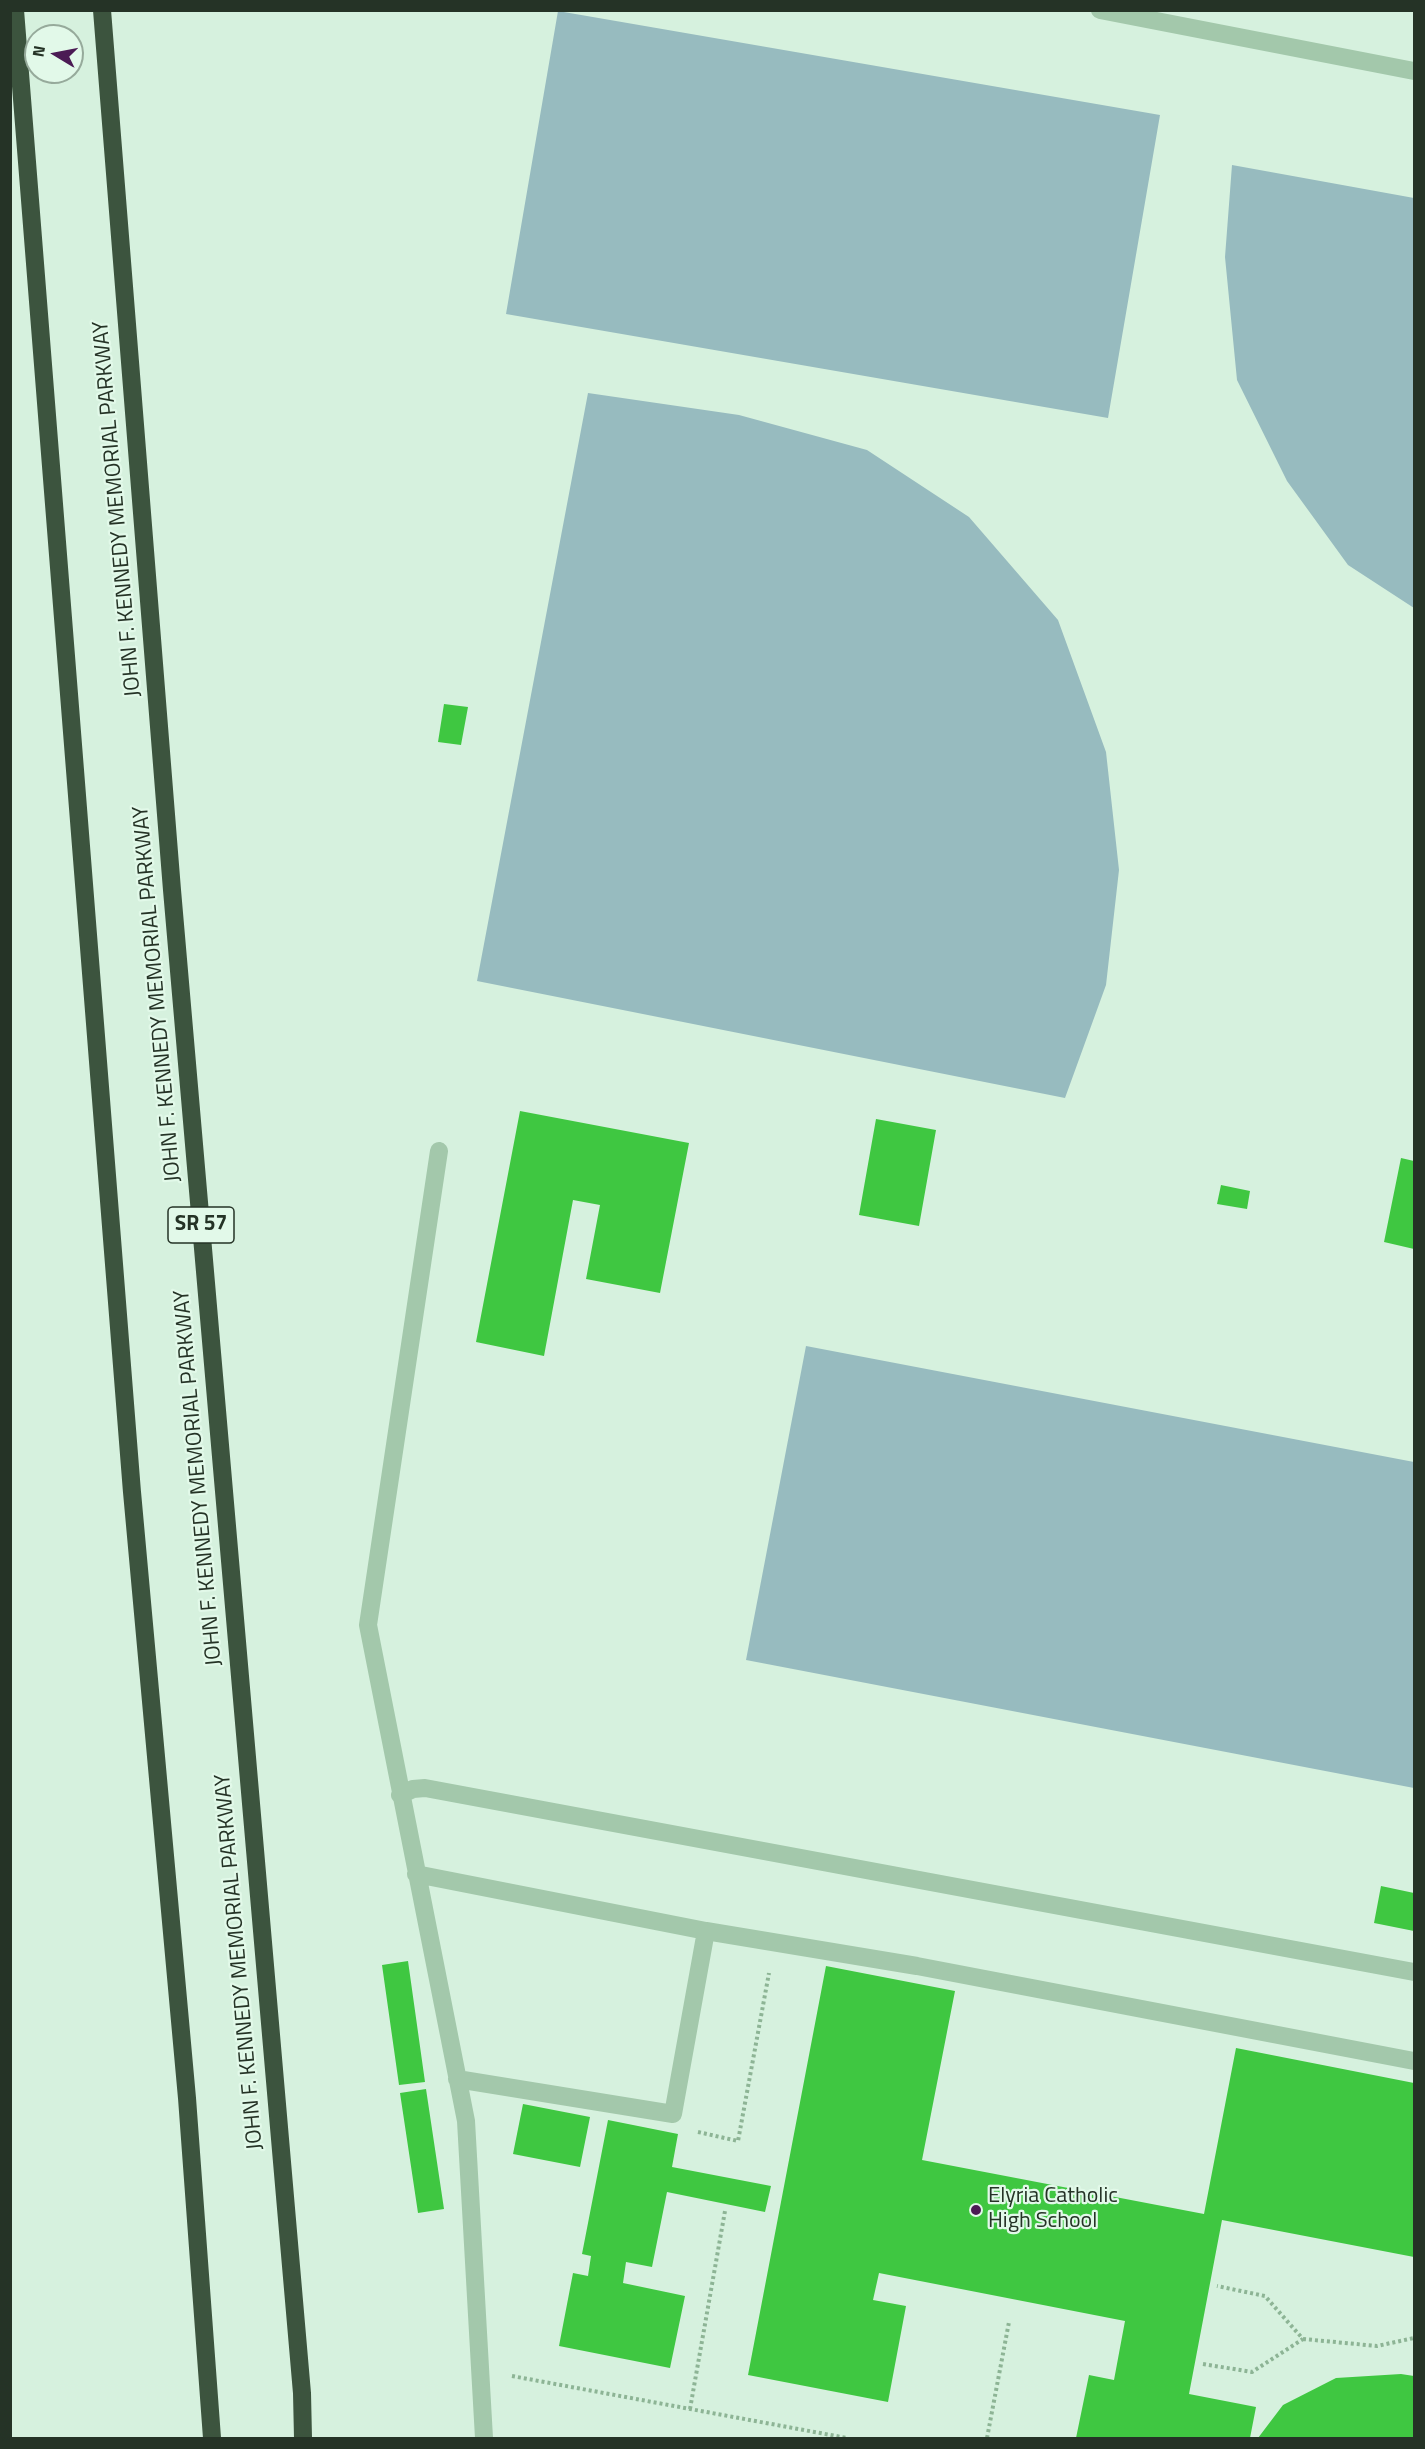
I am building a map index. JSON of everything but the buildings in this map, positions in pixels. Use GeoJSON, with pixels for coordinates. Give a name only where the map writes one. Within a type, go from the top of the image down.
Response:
{"type":"FeatureCollection","features":[{"type":"Feature","properties":{"kind":"highway"},"geometry":{"type":"LineString","coordinates":[[15,10],[132,1492],[187,2098],[212,2439]]}},
{"type":"Feature","properties":{"kind":"highway","name":"JOHN F. KENNEDY MEMORIAL PARKWAY"},"geometry":{"type":"LineString","coordinates":[[102,10],[172,890],[301,2381],[303,2439]]}},
{"type":"Feature","properties":{"kind":"street"},"geometry":{"type":"LineString","coordinates":[[1100,10],[1414,70]]}},
{"type":"Feature","properties":{"kind":"street"},"geometry":{"type":"LineString","coordinates":[[438,1151],[368,1625],[466,2121],[484,2439]]}},
{"type":"Feature","properties":{"kind":"street"},"geometry":{"type":"LineString","coordinates":[[400,1795],[413,1789],[425,1788],[1414,1972]]}},
{"type":"Feature","properties":{"kind":"street"},"geometry":{"type":"LineString","coordinates":[[416,1874],[706,1931],[917,1966],[1414,2061]]}},
{"type":"Feature","properties":{"kind":"street"},"geometry":{"type":"LineString","coordinates":[[457,2079],[673,2114],[706,1931]]}},
{"type":"Feature","properties":{"kind":"path"},"geometry":{"type":"LineString","coordinates":[[693,2132],[738,2141],[771,1966]]}},
{"type":"Feature","properties":{"kind":"path"},"geometry":{"type":"LineString","coordinates":[[690,2409],[725,2211]]}},
{"type":"Feature","properties":{"kind":"path"},"geometry":{"type":"LineString","coordinates":[[1217,2286],[1265,2296],[1303,2339]]}},
{"type":"Feature","properties":{"kind":"path"},"geometry":{"type":"LineString","coordinates":[[987,2439],[1009,2322]]}},
{"type":"Feature","properties":{"kind":"path"},"geometry":{"type":"LineString","coordinates":[[1203,2364],[1252,2372],[1303,2339],[1377,2346],[1414,2338]]}},
{"type":"Feature","properties":{"kind":"path"},"geometry":{"type":"LineString","coordinates":[[507,2375],[847,2439]]}},
{"type":"Feature","properties":{"kind":"shaded area"},"geometry":{"type":"Polygon","coordinates":[[[558,11],[1160,115],[1108,418],[506,314],[558,11]]]}},
{"type":"Feature","properties":{"kind":"shaded area"},"geometry":{"type":"Polygon","coordinates":[[[1232,165],[1414,198],[1414,608],[1348,565],[1287,481],[1237,380],[1225,257],[1232,165]]]}},
{"type":"Feature","properties":{"kind":"shaded area"},"geometry":{"type":"Polygon","coordinates":[[[588,393],[739,415],[867,450],[969,517],[1058,620],[1106,752],[1119,870],[1106,985],[1065,1098],[477,981],[588,393]]]}},
{"type":"Feature","properties":{"kind":"shaded area"},"geometry":{"type":"Polygon","coordinates":[[[806,1346],[1414,1462],[1414,1788],[746,1660],[806,1346]]]}},
{"type":"Feature","properties":{"kind":"place","name":"Elyria Catholic High School"},"geometry":{"type":"Point","coordinates":[976,2210]}}]}
